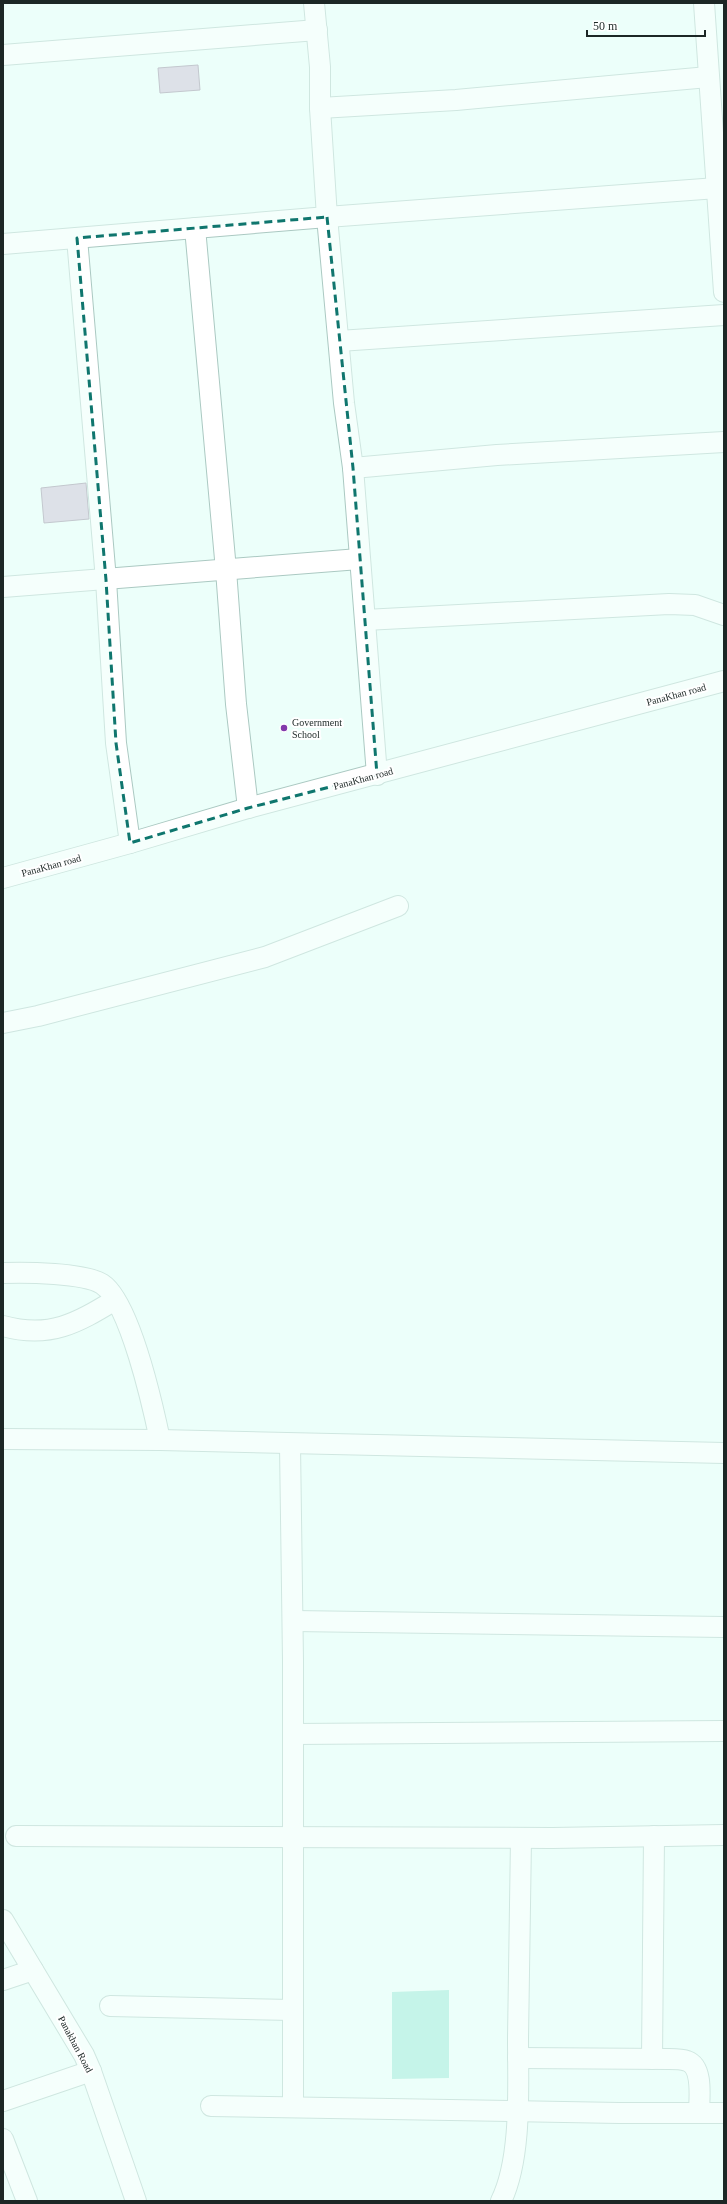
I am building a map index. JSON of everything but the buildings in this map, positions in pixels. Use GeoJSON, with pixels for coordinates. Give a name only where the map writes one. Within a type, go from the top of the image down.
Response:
{"type":"FeatureCollection","features":[{"type":"Feature","properties":{"kind":"street"},"geometry":{"type":"LineString","coordinates":[[314,3],[320,67],[320,108],[327,217],[344,403],[353,468],[377,775]]}},
{"type":"Feature","properties":{"kind":"street"},"geometry":{"type":"LineString","coordinates":[[704,3],[724,292]]}},
{"type":"Feature","properties":{"kind":"street"},"geometry":{"type":"LineString","coordinates":[[3,56],[317,30]]}},
{"type":"Feature","properties":{"kind":"street"},"geometry":{"type":"LineString","coordinates":[[320,108],[464,99],[708,77]]}},
{"type":"Feature","properties":{"kind":"street"},"geometry":{"type":"LineString","coordinates":[[3,244],[327,217],[717,188]]}},
{"type":"Feature","properties":{"kind":"street"},"geometry":{"type":"LineString","coordinates":[[195,228],[226,570],[236,704],[248,808]]}},
{"type":"Feature","properties":{"kind":"street"},"geometry":{"type":"LineString","coordinates":[[77,238],[106,580],[116,743],[130,843]]}},
{"type":"Feature","properties":{"kind":"street"},"geometry":{"type":"LineString","coordinates":[[339,341],[724,315]]}},
{"type":"Feature","properties":{"kind":"street"},"geometry":{"type":"LineString","coordinates":[[353,468],[497,455],[724,442]]}},
{"type":"Feature","properties":{"kind":"street"},"geometry":{"type":"LineString","coordinates":[[3,587],[359,559]]}},
{"type":"Feature","properties":{"kind":"street"},"geometry":{"type":"LineString","coordinates":[[365,620],[669,604],[695,605],[724,615]]}},
{"type":"Feature","properties":{"kind":"street","name":"PanaKhan road"},"geometry":{"type":"LineString","coordinates":[[3,878],[130,843],[248,808],[377,775],[724,681]]}},
{"type":"Feature","properties":{"kind":"street"},"geometry":{"type":"LineString","coordinates":[[3,1023],[46,1014],[265,957],[398,906]]}},
{"type":"Feature","properties":{"kind":"street"},"geometry":{"type":"LineString","coordinates":[[3,1273],[23,1272],[88,1278],[104,1285],[115,1300],[135,1345],[149,1388],[160,1440]]}},
{"type":"Feature","properties":{"kind":"street"},"geometry":{"type":"LineString","coordinates":[[3,1326],[30,1331],[53,1330],[80,1321],[115,1300]]}},
{"type":"Feature","properties":{"kind":"street"},"geometry":{"type":"LineString","coordinates":[[3,1439],[160,1440],[290,1445],[724,1453]]}},
{"type":"Feature","properties":{"kind":"street"},"geometry":{"type":"LineString","coordinates":[[290,1445],[293,1622],[293,2106]]}},
{"type":"Feature","properties":{"kind":"street"},"geometry":{"type":"LineString","coordinates":[[293,1622],[724,1628]]}},
{"type":"Feature","properties":{"kind":"street"},"geometry":{"type":"LineString","coordinates":[[293,1734],[724,1730]]}},
{"type":"Feature","properties":{"kind":"street"},"geometry":{"type":"LineString","coordinates":[[16,1836],[520,1838],[724,1835]]}},
{"type":"Feature","properties":{"kind":"street"},"geometry":{"type":"LineString","coordinates":[[652,2059],[654,1836]]}},
{"type":"Feature","properties":{"kind":"street"},"geometry":{"type":"LineString","coordinates":[[501,2201],[507,2190],[512,2168],[517,2112],[520,1838]]}},
{"type":"Feature","properties":{"kind":"street","name":"Panakhan Road"},"geometry":{"type":"LineString","coordinates":[[3,1920],[91,2071],[136,2201]]}},
{"type":"Feature","properties":{"kind":"street"},"geometry":{"type":"LineString","coordinates":[[3,1980],[33,1970]]}},
{"type":"Feature","properties":{"kind":"street"},"geometry":{"type":"LineString","coordinates":[[110,2006],[293,2010]]}},
{"type":"Feature","properties":{"kind":"street"},"geometry":{"type":"LineString","coordinates":[[518,2058],[652,2059],[688,2061],[693,2065],[698,2073],[700,2113]]}},
{"type":"Feature","properties":{"kind":"street"},"geometry":{"type":"LineString","coordinates":[[3,2102],[91,2071]]}},
{"type":"Feature","properties":{"kind":"street"},"geometry":{"type":"LineString","coordinates":[[212,2106],[293,2106],[517,2112],[724,2113]]}},
{"type":"Feature","properties":{"kind":"street"},"geometry":{"type":"LineString","coordinates":[[3,2139],[27,2201]]}},
{"type":"Feature","properties":{"kind":"highlighted area"},"geometry":{"type":"Polygon","coordinates":[[[327,217],[353,468],[377,775],[248,808],[130,843],[116,743],[106,580],[77,238],[327,217]]]}},
{"type":"Feature","properties":{"kind":"green space"},"geometry":{"type":"Polygon","coordinates":[[[449,1990],[449,2078],[392,2079],[392,1992],[449,1990]]]}},
{"type":"Feature","properties":{"kind":"place","name":"Government School"},"geometry":{"type":"Point","coordinates":[284,728]}}]}
